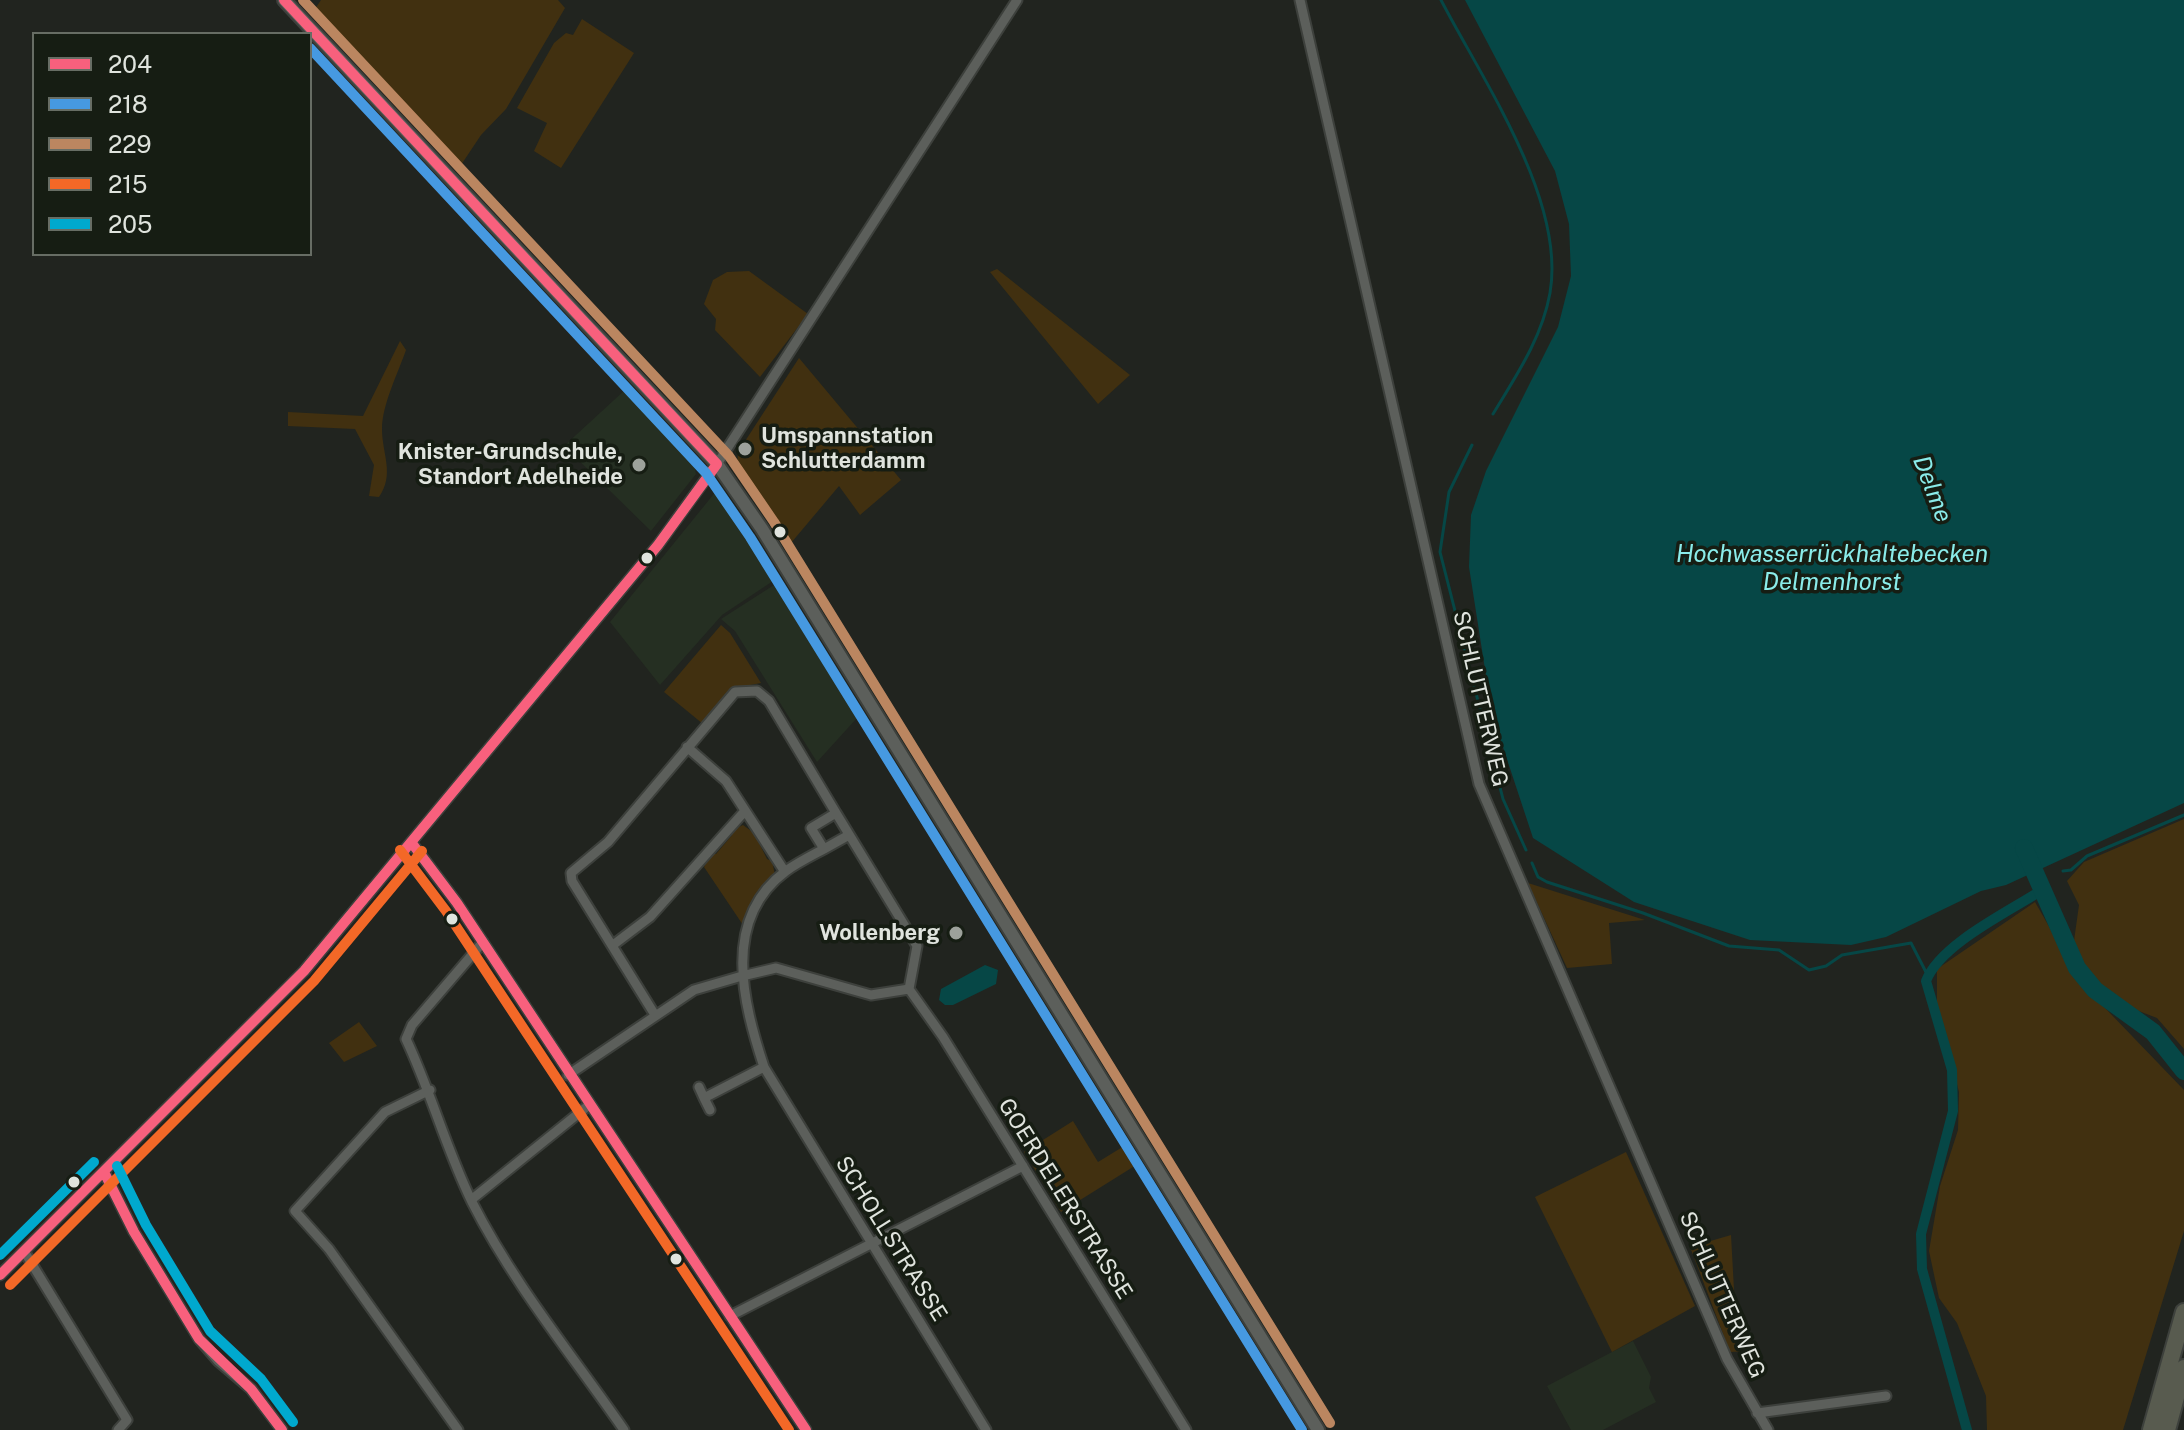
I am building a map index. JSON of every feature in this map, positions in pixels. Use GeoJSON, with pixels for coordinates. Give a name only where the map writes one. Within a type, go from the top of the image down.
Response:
{"type":"FeatureCollection","features":[{"type":"Feature","properties":{"kind":"highway"},"geometry":{"type":"LineString","coordinates":[[2151,1430],[2184,1312]]}},
{"type":"Feature","properties":{"kind":"highway"},"geometry":{"type":"LineString","coordinates":[[2167,1430],[2184,1368]]}},
{"type":"Feature","properties":{"kind":"main road"},"geometry":{"type":"LineString","coordinates":[[284,0],[513,241],[717,464],[762,529],[1318,1430]]}},
{"type":"Feature","properties":{"kind":"street"},"geometry":{"type":"LineString","coordinates":[[0,1275],[304,971],[658,545],[717,464],[1017,0]]}},
{"type":"Feature","properties":{"kind":"street","name":"SCHLUTTERWEG"},"geometry":{"type":"LineString","coordinates":[[1300,0],[1479,784],[1727,1359],[1768,1430]]}},
{"type":"Feature","properties":{"kind":"street"},"geometry":{"type":"LineString","coordinates":[[568,1075],[694,990],[742,976],[776,968],[871,995],[909,989],[917,946],[769,701],[757,691],[735,692],[608,842],[571,873],[572,881],[655,1015]]}},
{"type":"Feature","properties":{"kind":"street"},"geometry":{"type":"LineString","coordinates":[[687,747],[726,781],[785,872]]}},
{"type":"Feature","properties":{"kind":"street"},"geometry":{"type":"LineString","coordinates":[[613,945],[650,917],[744,812]]}},
{"type":"Feature","properties":{"kind":"street"},"geometry":{"type":"LineString","coordinates":[[824,849],[811,828],[836,813]]}},
{"type":"Feature","properties":{"kind":"street","name":"SCHOLLSTRASSE"},"geometry":{"type":"LineString","coordinates":[[849,835],[785,872],[754,908],[745,932],[742,976],[752,1030],[764,1067],[986,1430]]}},
{"type":"Feature","properties":{"kind":"street"},"geometry":{"type":"LineString","coordinates":[[411,842],[483,942],[568,1075],[806,1430]]}},
{"type":"Feature","properties":{"kind":"street"},"geometry":{"type":"LineString","coordinates":[[483,942],[408,1032],[406,1039],[430,1090],[471,1200],[510,1268],[624,1430]]}},
{"type":"Feature","properties":{"kind":"street","name":"GOERDELERSTRASSE"},"geometry":{"type":"LineString","coordinates":[[909,989],[943,1037],[1186,1430]]}},
{"type":"Feature","properties":{"kind":"street"},"geometry":{"type":"LineString","coordinates":[[704,1098],[764,1067]]}},
{"type":"Feature","properties":{"kind":"street"},"geometry":{"type":"LineString","coordinates":[[699,1087],[710,1110]]}},
{"type":"Feature","properties":{"kind":"street"},"geometry":{"type":"LineString","coordinates":[[430,1090],[385,1112],[295,1211],[329,1249],[458,1430]]}},
{"type":"Feature","properties":{"kind":"street"},"geometry":{"type":"LineString","coordinates":[[471,1200],[589,1105]]}},
{"type":"Feature","properties":{"kind":"street"},"geometry":{"type":"LineString","coordinates":[[730,1316],[1023,1166]]}},
{"type":"Feature","properties":{"kind":"street"},"geometry":{"type":"LineString","coordinates":[[104,1172],[134,1232],[199,1339],[218,1361],[251,1389],[282,1430]]}},
{"type":"Feature","properties":{"kind":"street"},"geometry":{"type":"LineString","coordinates":[[24,1251],[127,1420],[118,1430]]}},
{"type":"Feature","properties":{"kind":"street","name":"SCHLUTTERWEG"},"geometry":{"type":"LineString","coordinates":[[1757,1413],[1886,1396]]}},
{"type":"Feature","properties":{"kind":"shaded area"},"geometry":{"type":"Polygon","coordinates":[[[321,0],[558,0],[565,8],[506,109],[481,135],[459,168],[315,9],[321,0]]]}},
{"type":"Feature","properties":{"kind":"shaded area"},"geometry":{"type":"Polygon","coordinates":[[[582,19],[634,53],[561,168],[534,151],[547,123],[517,108],[554,43],[566,33],[573,35],[582,19]]]}},
{"type":"Feature","properties":{"kind":"shaded area"},"geometry":{"type":"Polygon","coordinates":[[[997,269],[1130,375],[1098,404],[990,272],[997,269]]]}},
{"type":"Feature","properties":{"kind":"shaded area"},"geometry":{"type":"Polygon","coordinates":[[[749,271],[808,314],[760,377],[715,330],[716,319],[704,304],[713,280],[727,272],[749,271]]]}},
{"type":"Feature","properties":{"kind":"shaded area"},"geometry":{"type":"Polygon","coordinates":[[[400,341],[406,350],[387,400],[382,429],[386,480],[379,497],[369,496],[374,465],[355,429],[288,426],[288,412],[363,416],[400,341]]]}},
{"type":"Feature","properties":{"kind":"shaded area"},"geometry":{"type":"Polygon","coordinates":[[[799,358],[901,480],[860,515],[839,486],[791,543],[737,467],[738,452],[799,358]]]}},
{"type":"Feature","properties":{"kind":"shaded area","name":"Knister-Grundschule, Standort Adelheide"},"geometry":{"type":"Polygon","coordinates":[[[626,389],[692,456],[696,474],[651,531],[564,446],[626,389]]]}},
{"type":"Feature","properties":{"kind":"shaded area"},"geometry":{"type":"Polygon","coordinates":[[[717,490],[732,506],[776,579],[722,615],[660,685],[610,622],[717,490]]]}},
{"type":"Feature","properties":{"kind":"shaded area"},"geometry":{"type":"Polygon","coordinates":[[[774,585],[857,718],[817,762],[735,631],[721,619],[774,585]]]}},
{"type":"Feature","properties":{"kind":"shaded area"},"geometry":{"type":"Polygon","coordinates":[[[721,625],[730,633],[761,683],[734,688],[703,724],[664,692],[721,625]]]}},
{"type":"Feature","properties":{"kind":"shaded area"},"geometry":{"type":"Polygon","coordinates":[[[2184,819],[2184,1049],[2157,1018],[2118,1003],[2090,975],[2073,948],[2079,905],[2067,881],[2084,862],[2184,819]]]}},
{"type":"Feature","properties":{"kind":"shaded area"},"geometry":{"type":"Polygon","coordinates":[[[743,825],[754,833],[767,859],[772,861],[775,875],[751,904],[745,928],[704,867],[711,854],[716,854],[732,835],[732,830],[743,825]]]}},
{"type":"Feature","properties":{"kind":"shaded area"},"geometry":{"type":"Polygon","coordinates":[[[1528,883],[1645,920],[1609,923],[1612,964],[1567,968],[1528,883]]]}},
{"type":"Feature","properties":{"kind":"shaded area"},"geometry":{"type":"Polygon","coordinates":[[[2035,902],[2082,984],[2184,1090],[2184,1231],[2123,1430],[1987,1430],[1986,1396],[1957,1323],[1939,1298],[1929,1251],[1940,1186],[1958,1130],[1959,1092],[1937,1005],[1937,969],[2035,902]]]}},
{"type":"Feature","properties":{"kind":"shaded area"},"geometry":{"type":"Polygon","coordinates":[[[359,1022],[377,1046],[344,1062],[329,1043],[359,1022]]]}},
{"type":"Feature","properties":{"kind":"shaded area"},"geometry":{"type":"Polygon","coordinates":[[[1073,1121],[1098,1162],[1129,1143],[1141,1162],[1061,1212],[1024,1152],[1073,1121]]]}},
{"type":"Feature","properties":{"kind":"shaded area"},"geometry":{"type":"Polygon","coordinates":[[[1626,1152],[1695,1306],[1612,1352],[1535,1197],[1626,1152]]]}},
{"type":"Feature","properties":{"kind":"shaded area"},"geometry":{"type":"Polygon","coordinates":[[[1731,1235],[1737,1344],[1749,1344],[1750,1351],[1730,1352],[1690,1247],[1731,1235]]]}},
{"type":"Feature","properties":{"kind":"shaded area"},"geometry":{"type":"Polygon","coordinates":[[[1633,1341],[1651,1377],[1649,1388],[1656,1402],[1603,1430],[1571,1430],[1547,1386],[1633,1341]]]}},
{"type":"Feature","properties":{"kind":"water","name":"Hochwasserrückhaltebecken Delmenhorst"},"geometry":{"type":"Polygon","coordinates":[[[1465,0],[2184,0],[2184,803],[2006,885],[1981,891],[1886,937],[1851,945],[1750,940],[1634,902],[1533,838],[1492,714],[1469,567],[1471,515],[1486,471],[1558,327],[1571,276],[1569,224],[1555,171],[1465,0]]]}},
{"type":"Feature","properties":{"kind":"water"},"geometry":{"type":"Polygon","coordinates":[[[985,965],[998,970],[996,984],[953,1005],[945,1005],[939,1000],[941,989],[985,965]]]}},
{"type":"Feature","properties":{"kind":"waterway"},"geometry":{"type":"LineString","coordinates":[[1441,0],[1498,104],[1534,181],[1546,219],[1552,257],[1550,293],[1541,326],[1493,414]]}},
{"type":"Feature","properties":{"kind":"waterway"},"geometry":{"type":"LineString","coordinates":[[1472,445],[1449,492],[1440,552],[1503,799],[1526,850]]}},
{"type":"Feature","properties":{"kind":"waterway"},"geometry":{"type":"LineString","coordinates":[[2063,871],[2071,870],[2087,856],[2184,815]]}},
{"type":"Feature","properties":{"kind":"waterway","name":"Delme"},"geometry":{"type":"LineString","coordinates":[[2024,848],[2077,968],[2095,990],[2153,1032],[2184,1071]]}},
{"type":"Feature","properties":{"kind":"waterway"},"geometry":{"type":"LineString","coordinates":[[1532,863],[1538,877],[1547,882],[1643,913],[1729,946],[1779,950],[1809,970],[1826,966],[1842,955],[1911,943],[1928,976]]}},
{"type":"Feature","properties":{"kind":"waterway"},"geometry":{"type":"LineString","coordinates":[[1967,1430],[1922,1269],[1921,1234],[1953,1111],[1952,1070],[1926,981],[1934,967],[1960,941],[2042,890]]}},
{"type":"Feature","properties":{"kind":"transit line","name":"204"},"geometry":{"type":"LineString","coordinates":[[284,0],[717,464]]}},
{"type":"Feature","properties":{"kind":"transit line","name":"229"},"geometry":{"type":"LineString","coordinates":[[303,0],[729,456],[774,522],[1330,1423]]}},
{"type":"Feature","properties":{"kind":"transit line","name":"218"},"geometry":{"type":"LineString","coordinates":[[312,50],[706,473],[750,537],[1302,1430]]}},
{"type":"Feature","properties":{"kind":"transit line","name":"204"},"geometry":{"type":"LineString","coordinates":[[0,1275],[304,971],[658,545],[717,464]]}},
{"type":"Feature","properties":{"kind":"transit line","name":"204"},"geometry":{"type":"LineString","coordinates":[[411,842],[457,903],[806,1430]]}},
{"type":"Feature","properties":{"kind":"transit line","name":"215"},"geometry":{"type":"LineString","coordinates":[[400,850],[446,911],[789,1430]]}},
{"type":"Feature","properties":{"kind":"transit line","name":"215"},"geometry":{"type":"LineString","coordinates":[[10,1285],[314,981],[422,851]]}},
{"type":"Feature","properties":{"kind":"transit line","name":"205"},"geometry":{"type":"LineString","coordinates":[[0,1255],[94,1162]]}},
{"type":"Feature","properties":{"kind":"transit line","name":"205"},"geometry":{"type":"LineString","coordinates":[[117,1166],[146,1225],[210,1331],[261,1379],[293,1422]]}},
{"type":"Feature","properties":{"kind":"transit line","name":"204"},"geometry":{"type":"LineString","coordinates":[[104,1172],[134,1232],[199,1339],[251,1389],[282,1430]]}},
{"type":"Feature","properties":{"kind":"place","name":"Umspannstation Schlutterdamm"},"geometry":{"type":"Point","coordinates":[745,449]}},
{"type":"Feature","properties":{"kind":"place","name":"Knister-Grundschule, Standort Adelheide"},"geometry":{"type":"Point","coordinates":[639,465]}},
{"type":"Feature","properties":{"kind":"place","name":"Wollenberg"},"geometry":{"type":"Point","coordinates":[956,933]}}]}
